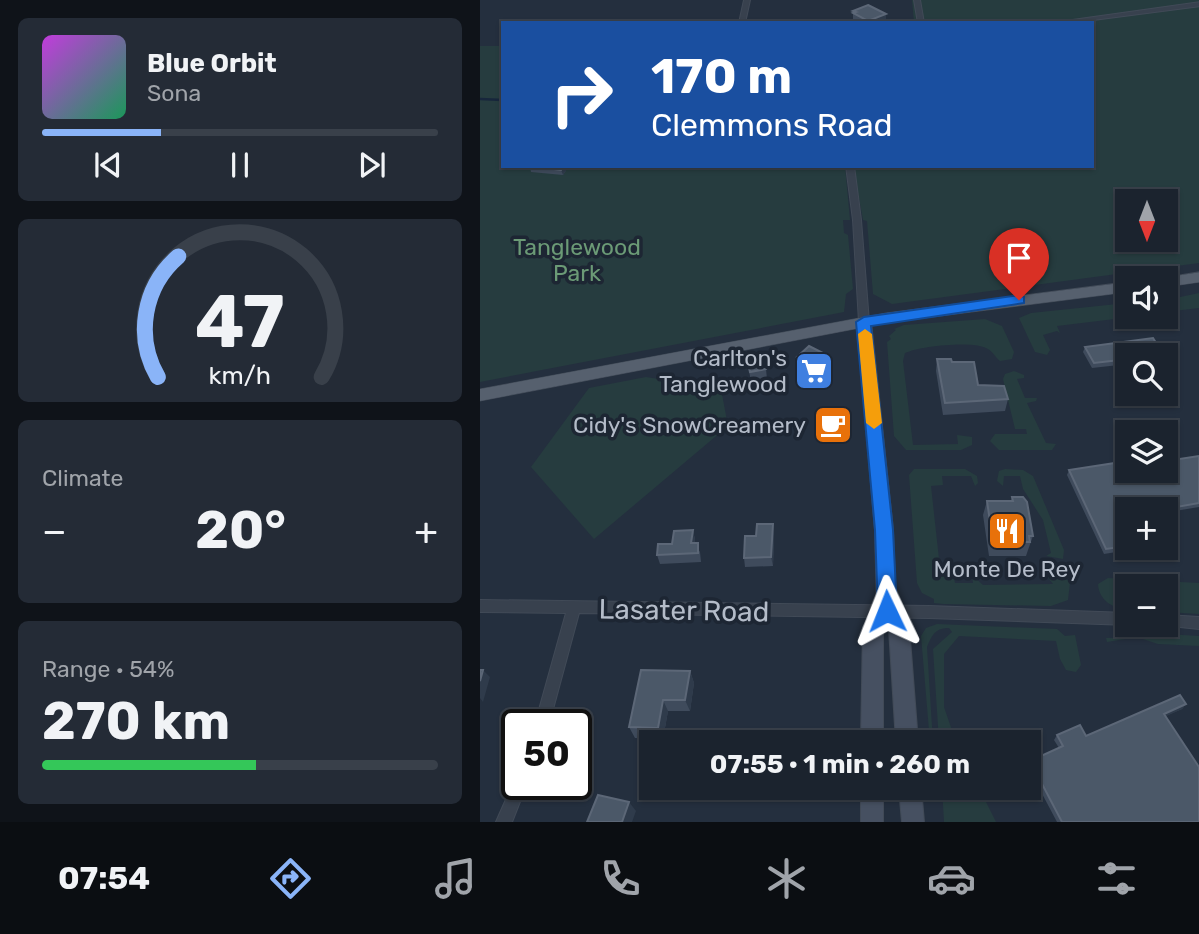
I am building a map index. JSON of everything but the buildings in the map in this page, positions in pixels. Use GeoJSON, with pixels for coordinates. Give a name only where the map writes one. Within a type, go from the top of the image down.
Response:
{"type":"FeatureCollection","features":[{"type":"Feature","properties":{"kind":"main road"},"geometry":{"type":"LineString","coordinates":[[1178,280],[1199,277]]}},
{"type":"Feature","properties":{"kind":"main road"},"geometry":{"type":"LineString","coordinates":[[480,395],[864,322],[1115,289]]}},
{"type":"Feature","properties":{"kind":"main road"},"geometry":{"type":"LineString","coordinates":[[864,322],[884,530],[887,611],[899,626],[906,730]]}},
{"type":"Feature","properties":{"kind":"main road"},"geometry":{"type":"LineString","coordinates":[[872,730],[873,627],[887,611]]}},
{"type":"Feature","properties":{"kind":"main road"},"geometry":{"type":"LineString","coordinates":[[872,800],[872,822]]}},
{"type":"Feature","properties":{"kind":"main road"},"geometry":{"type":"LineString","coordinates":[[911,800],[913,822]]}},
{"type":"Feature","properties":{"kind":"street"},"geometry":{"type":"LineString","coordinates":[[742,21],[747,0]]}},
{"type":"Feature","properties":{"kind":"street"},"geometry":{"type":"LineString","coordinates":[[917,0],[921,21]]}},
{"type":"Feature","properties":{"kind":"street"},"geometry":{"type":"LineString","coordinates":[[1069,21],[1199,4]]}},
{"type":"Feature","properties":{"kind":"street"},"geometry":{"type":"LineString","coordinates":[[850,168],[864,322]]}},
{"type":"Feature","properties":{"kind":"street","name":"Lasater Road"},"geometry":{"type":"LineString","coordinates":[[480,606],[887,611],[1115,619]]}},
{"type":"Feature","properties":{"kind":"street"},"geometry":{"type":"LineString","coordinates":[[546,709],[574,608]]}},
{"type":"Feature","properties":{"kind":"street"},"geometry":{"type":"LineString","coordinates":[[1178,622],[1199,623]]}},
{"type":"Feature","properties":{"kind":"street"},"geometry":{"type":"LineString","coordinates":[[504,822],[513,800]]}},
{"type":"Feature","properties":{"kind":"green space"},"geometry":{"type":"Polygon","coordinates":[[[912,0],[1199,0],[1199,263],[1177,266],[1115,266],[1115,274],[892,304],[873,294],[867,221],[863,220],[853,168],[1094,168],[1094,21],[914,21],[912,0]]]}},
{"type":"Feature","properties":{"kind":"green space","name":"Tanglewood Park"},"geometry":{"type":"Polygon","coordinates":[[[480,46],[501,46],[501,168],[845,168],[850,220],[843,220],[844,233],[848,235],[853,289],[846,294],[844,312],[480,382],[480,46]]]}},
{"type":"Feature","properties":{"kind":"green space"},"geometry":{"type":"Polygon","coordinates":[[[1199,293],[1199,308],[1178,311],[1178,297],[1199,293]]]}},
{"type":"Feature","properties":{"kind":"green space"},"geometry":{"type":"Polygon","coordinates":[[[1115,304],[1115,319],[1057,326],[1060,333],[1057,331],[1043,335],[1050,350],[1047,355],[1035,352],[1019,318],[1031,313],[1115,304]]]}},
{"type":"Feature","properties":{"kind":"green space"},"geometry":{"type":"Polygon","coordinates":[[[985,319],[1002,326],[1014,352],[1012,359],[1000,361],[981,346],[960,344],[912,350],[905,353],[903,361],[913,445],[958,444],[957,435],[972,437],[972,445],[961,450],[906,450],[894,436],[887,342],[891,339],[889,336],[896,330],[894,329],[904,325],[985,319]]]}},
{"type":"Feature","properties":{"kind":"green space"},"geometry":{"type":"Polygon","coordinates":[[[1014,371],[1024,375],[1024,378],[1017,379],[1025,398],[1037,398],[1036,401],[1027,403],[1046,443],[1056,444],[1052,450],[999,450],[990,441],[995,434],[1027,434],[1026,429],[1015,429],[1003,379],[1005,374],[1014,371]]]}},
{"type":"Feature","properties":{"kind":"green space"},"geometry":{"type":"Polygon","coordinates":[[[646,377],[721,389],[728,426],[594,539],[531,467],[589,388],[646,377]]]}},
{"type":"Feature","properties":{"kind":"green space"},"geometry":{"type":"Polygon","coordinates":[[[914,469],[965,469],[977,476],[978,483],[975,486],[971,476],[942,476],[943,485],[931,486],[940,568],[952,570],[955,583],[973,583],[972,575],[983,585],[1053,584],[1046,575],[1056,575],[1070,583],[1068,600],[1051,606],[944,604],[934,603],[934,599],[922,593],[917,583],[909,475],[914,469]]]}},
{"type":"Feature","properties":{"kind":"green space"},"geometry":{"type":"Polygon","coordinates":[[[1023,470],[1033,476],[1064,550],[1063,559],[1046,556],[1051,553],[1043,520],[1023,489],[1020,476],[1004,476],[1003,486],[997,481],[999,471],[1023,470]]]}},
{"type":"Feature","properties":{"kind":"green space"},"geometry":{"type":"Polygon","coordinates":[[[1108,578],[1115,578],[1115,606],[1104,599],[1098,584],[1108,578]]]}},
{"type":"Feature","properties":{"kind":"green space"},"geometry":{"type":"Polygon","coordinates":[[[1178,582],[1199,583],[1199,614],[1178,613],[1178,582]]]}},
{"type":"Feature","properties":{"kind":"green space"},"geometry":{"type":"Polygon","coordinates":[[[937,624],[1057,629],[1065,636],[1075,635],[1081,665],[1076,672],[1066,670],[1056,641],[959,636],[944,654],[944,707],[952,730],[938,730],[933,649],[952,632],[949,628],[941,629],[932,636],[927,647],[932,730],[929,730],[921,636],[926,628],[937,624]]]}},
{"type":"Feature","properties":{"kind":"green space"},"geometry":{"type":"Polygon","coordinates":[[[1115,636],[1137,637],[1107,642],[1106,638],[1115,636]]]}},
{"type":"Feature","properties":{"kind":"green space"},"geometry":{"type":"Polygon","coordinates":[[[1199,636],[1199,646],[1158,644],[1137,637],[1199,636]]]}},
{"type":"Feature","properties":{"kind":"green space"},"geometry":{"type":"Polygon","coordinates":[[[943,800],[985,800],[996,822],[944,822],[943,800]]]}},
{"type":"Feature","properties":{"kind":"waterway"},"geometry":{"type":"LineString","coordinates":[[480,99],[501,100]]}},
{"type":"Feature","properties":{"kind":"slow traffic"},"geometry":{"type":"LineString","coordinates":[[865,334],[874,423]]}},
{"type":"Feature","properties":{"kind":"place","name":"Carlton's Tanglewood"},"geometry":{"type":"Point","coordinates":[814,371]}},
{"type":"Feature","properties":{"kind":"place","name":"Cidy's SnowCreamery"},"geometry":{"type":"Point","coordinates":[833,425]}},
{"type":"Feature","properties":{"kind":"place","name":"Monte De Rey"},"geometry":{"type":"Point","coordinates":[1007,531]}},
{"type":"Feature","properties":{"kind":"route"},"geometry":{"type":"LineString","coordinates":[[887,611],[884,530],[864,322],[1019,300]]}}]}
